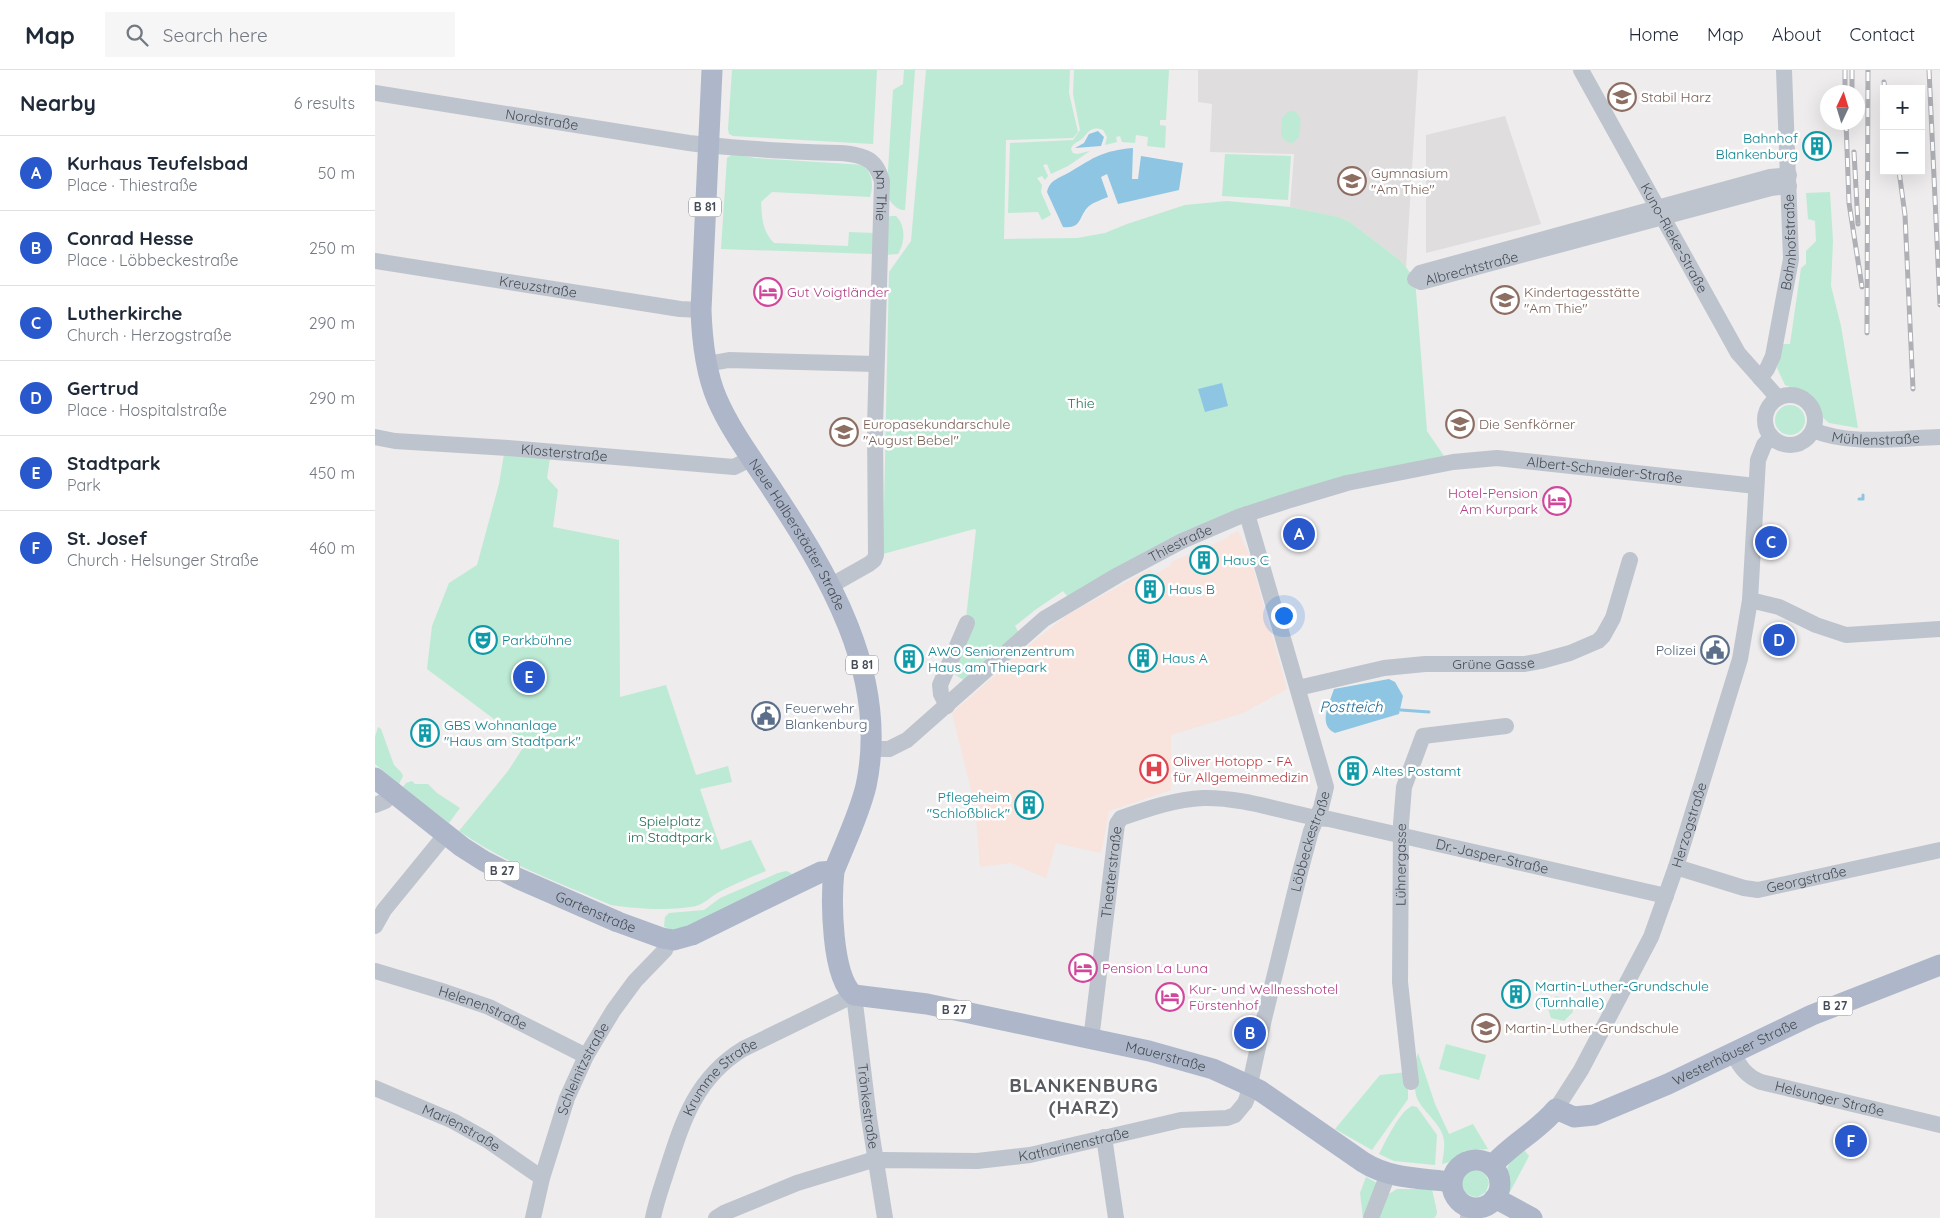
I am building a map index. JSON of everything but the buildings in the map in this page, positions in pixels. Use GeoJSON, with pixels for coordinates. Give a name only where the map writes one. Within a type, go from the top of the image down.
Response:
{"type":"FeatureCollection","features":[{"type":"Feature","properties":{"kind":"main road","name":"Neue Halberstädter Straße"},"geometry":{"type":"LineString","coordinates":[[712,70],[701,310],[701,325],[707,364],[719,404],[805,539],[830,586],[853,637],[868,692],[872,749],[862,798],[834,871],[833,912],[838,961],[844,983],[854,995]]}},
{"type":"Feature","properties":{"kind":"main road","name":"Gartenstraße"},"geometry":{"type":"LineString","coordinates":[[375,778],[446,834],[484,861],[517,878],[625,924],[669,940]]}},
{"type":"Feature","properties":{"kind":"main road"},"geometry":{"type":"LineString","coordinates":[[669,940],[679,940],[693,935],[821,872],[834,871]]}},
{"type":"Feature","properties":{"kind":"main road","name":"Westerhäuser Straße"},"geometry":{"type":"LineString","coordinates":[[1557,1109],[1574,1117],[1595,1115],[1668,1084],[1812,1015],[1940,966]]}},
{"type":"Feature","properties":{"kind":"main road","name":"Mauerstraße"},"geometry":{"type":"LineString","coordinates":[[854,995],[927,1004],[1167,1055],[1213,1069],[1249,1084],[1363,1162],[1388,1174],[1451,1182]]}},
{"type":"Feature","properties":{"kind":"main road","name":"Herzogstraße"},"geometry":{"type":"LineString","coordinates":[[1492,1166],[1509,1149],[1543,1123],[1557,1109]]}},
{"type":"Feature","properties":{"kind":"main road"},"geometry":{"type":"LineString","coordinates":[[1482,1160],[1492,1166],[1500,1180],[1495,1198],[1489,1204],[1469,1212],[1455,1196],[1451,1182],[1455,1171],[1467,1161],[1482,1160]]}},
{"type":"Feature","properties":{"kind":"main road"},"geometry":{"type":"LineString","coordinates":[[1495,1198],[1532,1218]]}},
{"type":"Feature","properties":{"kind":"street","name":"Kuno-Rieke-Straße"},"geometry":{"type":"LineString","coordinates":[[1581,70],[1738,353],[1778,398]]}},
{"type":"Feature","properties":{"kind":"street","name":"Bahnhofstraße"},"geometry":{"type":"LineString","coordinates":[[1760,378],[1773,356],[1791,259],[1784,70]]}},
{"type":"Feature","properties":{"kind":"street","name":"Nordstraße"},"geometry":{"type":"LineString","coordinates":[[375,93],[709,145]]}},
{"type":"Feature","properties":{"kind":"street","name":"Am Thie"},"geometry":{"type":"LineString","coordinates":[[709,145],[842,154],[864,158],[873,162],[878,170],[881,181],[874,485],[875,555],[869,564],[830,586]]}},
{"type":"Feature","properties":{"kind":"street","name":"Albrechtstraße"},"geometry":{"type":"LineString","coordinates":[[1661,212],[1421,282],[1415,279],[1420,273],[1661,212],[1771,188],[1789,180]]}},
{"type":"Feature","properties":{"kind":"street","name":"Kreuzstraße"},"geometry":{"type":"LineString","coordinates":[[375,261],[680,309],[701,310]]}},
{"type":"Feature","properties":{"kind":"street"},"geometry":{"type":"LineString","coordinates":[[707,364],[729,360],[876,364]]}},
{"type":"Feature","properties":{"kind":"street"},"geometry":{"type":"LineString","coordinates":[[1794,395],[1806,400],[1811,406],[1815,414],[1813,430],[1805,440],[1794,445],[1781,444],[1771,437],[1766,427],[1765,416],[1770,405],[1778,398],[1794,395]]}},
{"type":"Feature","properties":{"kind":"street","name":"Mühlenstraße"},"geometry":{"type":"LineString","coordinates":[[1813,430],[1831,437],[1849,439],[1940,437]]}},
{"type":"Feature","properties":{"kind":"street","name":"Klosterstraße"},"geometry":{"type":"LineString","coordinates":[[375,437],[395,441],[508,448],[735,467],[752,458]]}},
{"type":"Feature","properties":{"kind":"street","name":"Herzogstraße"},"geometry":{"type":"LineString","coordinates":[[1557,1109],[1581,1070],[1651,937],[1676,866],[1739,659],[1750,600],[1756,486],[1760,453],[1771,437]]}},
{"type":"Feature","properties":{"kind":"street","name":"Albert-Schneider-Straße"},"geometry":{"type":"LineString","coordinates":[[1453,462],[1497,458],[1525,460],[1756,486]]}},
{"type":"Feature","properties":{"kind":"street","name":"Thiestraße"},"geometry":{"type":"LineString","coordinates":[[872,749],[889,749],[907,740],[1044,619],[1118,575],[1182,541],[1247,514],[1347,483],[1453,462]]}},
{"type":"Feature","properties":{"kind":"street","name":"Löbbeckestraße"},"geometry":{"type":"LineString","coordinates":[[1247,514],[1326,787],[1311,831],[1299,876],[1249,1084]]}},
{"type":"Feature","properties":{"kind":"street","name":"Grüne Gasse"},"geometry":{"type":"LineString","coordinates":[[1298,688],[1384,668],[1425,664],[1525,664],[1569,653],[1598,641],[1603,636],[1613,618],[1630,560]]}},
{"type":"Feature","properties":{"kind":"street"},"geometry":{"type":"LineString","coordinates":[[1750,600],[1779,607],[1816,625],[1846,635],[1940,629]]}},
{"type":"Feature","properties":{"kind":"street"},"geometry":{"type":"LineString","coordinates":[[947,706],[941,694],[940,685],[967,623]]}},
{"type":"Feature","properties":{"kind":"street","name":"Lühnergasse"},"geometry":{"type":"LineString","coordinates":[[1411,1082],[1400,982],[1401,835],[1404,787],[1423,736],[1506,726]]}},
{"type":"Feature","properties":{"kind":"street"},"geometry":{"type":"LineString","coordinates":[[375,805],[385,801],[393,793]]}},
{"type":"Feature","properties":{"kind":"street","name":"Theaterstraße"},"geometry":{"type":"LineString","coordinates":[[1091,1040],[1114,838],[1118,821],[1127,816],[1176,802],[1203,798],[1237,801],[1317,818]]}},
{"type":"Feature","properties":{"kind":"street","name":"Dr.-Jasper-Straße"},"geometry":{"type":"LineString","coordinates":[[1317,818],[1401,835],[1666,896]]}},
{"type":"Feature","properties":{"kind":"street"},"geometry":{"type":"LineString","coordinates":[[375,926],[384,910],[446,834]]}},
{"type":"Feature","properties":{"kind":"street","name":"Georgstraße"},"geometry":{"type":"LineString","coordinates":[[1676,866],[1745,888],[1758,890],[1940,850]]}},
{"type":"Feature","properties":{"kind":"street","name":"Schleinitzstraße"},"geometry":{"type":"LineString","coordinates":[[533,1218],[567,1098],[586,1056],[613,1011],[635,981],[665,950],[669,940]]}},
{"type":"Feature","properties":{"kind":"street","name":"Helenenstraße"},"geometry":{"type":"LineString","coordinates":[[375,972],[489,1007],[586,1056]]}},
{"type":"Feature","properties":{"kind":"street","name":"Tränkestraße"},"geometry":{"type":"LineString","coordinates":[[854,995],[885,1218]]}},
{"type":"Feature","properties":{"kind":"street","name":"Krumme Straße"},"geometry":{"type":"LineString","coordinates":[[653,1218],[680,1128],[687,1111],[706,1080],[728,1058],[743,1049],[854,995]]}},
{"type":"Feature","properties":{"kind":"street","name":"Helsunger Straße"},"geometry":{"type":"LineString","coordinates":[[1733,1053],[1742,1069],[1748,1075],[1761,1082],[1940,1125]]}},
{"type":"Feature","properties":{"kind":"street","name":"Katharinenstraße"},"geometry":{"type":"LineString","coordinates":[[716,1218],[724,1213],[797,1184],[876,1160],[985,1160],[1030,1155],[1181,1120],[1227,1118],[1240,1111],[1247,1098],[1249,1084]]}},
{"type":"Feature","properties":{"kind":"street","name":"Marienstraße"},"geometry":{"type":"LineString","coordinates":[[375,1088],[453,1121],[487,1140],[543,1178]]}},
{"type":"Feature","properties":{"kind":"street"},"geometry":{"type":"LineString","coordinates":[[1104,1137],[1116,1218]]}},
{"type":"Feature","properties":{"kind":"street"},"geometry":{"type":"LineString","coordinates":[[1371,1218],[1388,1174]]}},
{"type":"Feature","properties":{"kind":"shaded area","name":"Gymnasium \"Am Thie\""},"geometry":{"type":"Polygon","coordinates":[[[1198,70],[1418,70],[1406,268],[1401,261],[1350,222],[1337,217],[1290,207],[1294,154],[1210,152],[1212,104],[1198,102],[1198,70]]]}},
{"type":"Feature","properties":{"kind":"shaded area"},"geometry":{"type":"Polygon","coordinates":[[[1505,116],[1541,224],[1426,253],[1426,135],[1505,116]]]}},
{"type":"Feature","properties":{"kind":"shaded area"},"geometry":{"type":"Polygon","coordinates":[[[1238,531],[1249,554],[1287,689],[1243,713],[1171,735],[1171,790],[1109,811],[1101,853],[1056,843],[1046,878],[1011,863],[980,867],[975,806],[952,713],[1067,615],[1150,569],[1154,575],[1172,565],[1171,562],[1228,538],[1228,536],[1238,531]]]}},
{"type":"Feature","properties":{"kind":"green space"},"geometry":{"type":"Polygon","coordinates":[[[732,70],[877,70],[873,144],[733,136],[729,134],[732,70]]]}},
{"type":"Feature","properties":{"kind":"green space"},"geometry":{"type":"Polygon","coordinates":[[[904,70],[915,70],[905,210],[902,210],[897,208],[888,198],[887,186],[893,90],[903,84],[904,70]]]}},
{"type":"Feature","properties":{"kind":"green space","name":"Thie"},"geometry":{"type":"Polygon","coordinates":[[[926,70],[1070,70],[1069,93],[1078,132],[1073,138],[1006,140],[1004,239],[1077,238],[1105,233],[1185,205],[1227,201],[1290,207],[1338,217],[1350,222],[1401,261],[1415,279],[1427,431],[1446,459],[1348,479],[1068,597],[1063,591],[1015,626],[1019,633],[965,681],[951,672],[966,618],[976,530],[883,554],[889,272],[911,241],[926,70]]]}},
{"type":"Feature","properties":{"kind":"green space"},"geometry":{"type":"Polygon","coordinates":[[[1074,70],[1169,70],[1166,120],[1160,120],[1160,125],[1166,126],[1165,148],[1147,146],[1148,137],[1136,135],[1135,143],[1122,142],[1120,136],[1116,137],[1117,142],[1105,145],[1107,137],[1103,130],[1091,130],[1073,145],[1071,149],[1073,153],[1077,154],[1090,151],[1068,166],[1051,174],[1047,164],[1043,165],[1048,176],[1045,180],[1042,176],[1037,178],[1042,185],[1041,192],[1051,215],[1042,220],[1038,212],[1008,213],[1010,143],[1073,140],[1080,130],[1073,94],[1074,70]]]}},
{"type":"Feature","properties":{"kind":"green space"},"geometry":{"type":"Polygon","coordinates":[[[1293,111],[1299,115],[1301,122],[1299,137],[1293,143],[1287,142],[1281,136],[1282,118],[1288,112],[1293,111]]]}},
{"type":"Feature","properties":{"kind":"green space"},"geometry":{"type":"Polygon","coordinates":[[[733,154],[755,158],[864,165],[872,180],[870,197],[772,192],[761,202],[763,224],[767,234],[774,243],[848,246],[849,232],[874,233],[874,254],[721,249],[727,158],[733,154]]]}},
{"type":"Feature","properties":{"kind":"green space"},"geometry":{"type":"Polygon","coordinates":[[[1225,154],[1291,156],[1288,200],[1222,196],[1225,154]]]}},
{"type":"Feature","properties":{"kind":"green space"},"geometry":{"type":"Polygon","coordinates":[[[1830,192],[1833,241],[1831,286],[1841,326],[1858,428],[1829,423],[1821,416],[1814,400],[1808,394],[1785,385],[1777,368],[1783,344],[1790,344],[1801,268],[1806,264],[1806,251],[1816,241],[1815,221],[1808,219],[1806,193],[1830,192]]]}},
{"type":"Feature","properties":{"kind":"green space"},"geometry":{"type":"Polygon","coordinates":[[[890,216],[896,216],[902,225],[903,240],[898,254],[884,255],[885,221],[890,216]]]}},
{"type":"Feature","properties":{"kind":"green space"},"geometry":{"type":"Polygon","coordinates":[[[1790,405],[1801,409],[1805,420],[1801,431],[1790,435],[1779,431],[1775,420],[1779,409],[1790,405]]]}},
{"type":"Feature","properties":{"kind":"green space","name":"Spielplatz im Stadtpark"},"geometry":{"type":"Polygon","coordinates":[[[504,454],[550,458],[547,478],[558,490],[553,527],[619,540],[620,697],[666,685],[696,775],[728,766],[732,782],[700,789],[721,850],[751,840],[766,871],[725,889],[703,903],[687,908],[665,909],[611,905],[514,863],[459,831],[508,771],[526,743],[427,669],[432,626],[449,583],[477,565],[499,484],[504,454]]]}},
{"type":"Feature","properties":{"kind":"green space"},"geometry":{"type":"Polygon","coordinates":[[[378,727],[381,729],[394,765],[403,776],[399,784],[375,764],[375,737],[378,727]]]}},
{"type":"Feature","properties":{"kind":"green space"},"geometry":{"type":"Polygon","coordinates":[[[412,781],[415,784],[428,784],[437,793],[460,808],[449,823],[403,787],[406,783],[412,781]]]}},
{"type":"Feature","properties":{"kind":"green space"},"geometry":{"type":"Polygon","coordinates":[[[786,871],[791,873],[792,876],[677,931],[664,927],[665,917],[669,913],[704,910],[720,898],[786,871]]]}},
{"type":"Feature","properties":{"kind":"green space"},"geometry":{"type":"Polygon","coordinates":[[[1556,996],[1570,1000],[1573,1012],[1564,1021],[1551,1018],[1547,1005],[1556,996]]]}},
{"type":"Feature","properties":{"kind":"green space"},"geometry":{"type":"Polygon","coordinates":[[[1446,1044],[1486,1055],[1479,1080],[1439,1069],[1446,1044]]]}},
{"type":"Feature","properties":{"kind":"green space"},"geometry":{"type":"Polygon","coordinates":[[[1418,1053],[1435,1104],[1449,1134],[1473,1124],[1488,1149],[1464,1151],[1450,1162],[1442,1164],[1444,1141],[1441,1130],[1422,1107],[1415,1091],[1415,1064],[1418,1053]]]}},
{"type":"Feature","properties":{"kind":"green space"},"geometry":{"type":"Polygon","coordinates":[[[1408,1072],[1408,1099],[1372,1150],[1335,1129],[1380,1075],[1408,1072]]]}},
{"type":"Feature","properties":{"kind":"green space"},"geometry":{"type":"Polygon","coordinates":[[[1412,1106],[1417,1107],[1437,1135],[1435,1165],[1394,1161],[1379,1154],[1402,1114],[1412,1106]]]}},
{"type":"Feature","properties":{"kind":"green space"},"geometry":{"type":"Polygon","coordinates":[[[1525,1151],[1529,1156],[1510,1192],[1506,1180],[1507,1168],[1514,1157],[1525,1151]]]}},
{"type":"Feature","properties":{"kind":"green space"},"geometry":{"type":"Polygon","coordinates":[[[1472,1170],[1483,1173],[1489,1183],[1486,1192],[1478,1197],[1467,1194],[1462,1186],[1463,1177],[1472,1170]]]}},
{"type":"Feature","properties":{"kind":"green space"},"geometry":{"type":"Polygon","coordinates":[[[1366,1177],[1377,1183],[1363,1218],[1360,1193],[1366,1177]]]}},
{"type":"Feature","properties":{"kind":"green space"},"geometry":{"type":"Polygon","coordinates":[[[1397,1189],[1432,1189],[1437,1212],[1436,1216],[1434,1218],[1377,1218],[1387,1195],[1397,1189]]]}},
{"type":"Feature","properties":{"kind":"water"},"geometry":{"type":"Polygon","coordinates":[[[1098,131],[1104,137],[1101,146],[1075,148],[1084,143],[1089,134],[1098,131]]]}},
{"type":"Feature","properties":{"kind":"water"},"geometry":{"type":"Polygon","coordinates":[[[1133,148],[1132,179],[1138,179],[1141,156],[1183,163],[1179,190],[1118,204],[1107,174],[1101,177],[1108,197],[1089,206],[1074,226],[1063,227],[1047,192],[1050,184],[1099,155],[1133,148]]]}},
{"type":"Feature","properties":{"kind":"water"},"geometry":{"type":"Polygon","coordinates":[[[1222,383],[1228,406],[1205,412],[1198,389],[1222,383]]]}},
{"type":"Feature","properties":{"kind":"water","name":"Postteich"},"geometry":{"type":"Polygon","coordinates":[[[1389,679],[1395,682],[1403,696],[1399,714],[1335,733],[1330,729],[1327,725],[1326,713],[1334,689],[1389,679]]]}},
{"type":"Feature","properties":{"kind":"waterway"},"geometry":{"type":"LineString","coordinates":[[1859,499],[1863,499],[1863,495]]}},
{"type":"Feature","properties":{"kind":"waterway"},"geometry":{"type":"LineString","coordinates":[[1401,710],[1429,712]]}},
{"type":"Feature","properties":{"kind":"railway"},"geometry":{"type":"LineString","coordinates":[[1845,70],[1845,85]]}},
{"type":"Feature","properties":{"kind":"railway"},"geometry":{"type":"LineString","coordinates":[[1852,70],[1852,85]]}},
{"type":"Feature","properties":{"kind":"railway"},"geometry":{"type":"LineString","coordinates":[[1867,333],[1868,70]]}},
{"type":"Feature","properties":{"kind":"railway"},"geometry":{"type":"LineString","coordinates":[[1929,70],[1940,305]]}},
{"type":"Feature","properties":{"kind":"railway"},"geometry":{"type":"LineString","coordinates":[[1846,130],[1849,203],[1862,287]]}},
{"type":"Feature","properties":{"kind":"railway"},"geometry":{"type":"LineString","coordinates":[[1854,152],[1858,224]]}},
{"type":"Feature","properties":{"kind":"railway"},"geometry":{"type":"LineString","coordinates":[[1900,175],[1905,215],[1913,389]]}},
{"type":"Feature","properties":{"kind":"place","name":"Stabil Harz"},"geometry":{"type":"Point","coordinates":[1622,97]}},
{"type":"Feature","properties":{"kind":"place","name":"Bahnhof Blankenburg"},"geometry":{"type":"Point","coordinates":[1817,146]}},
{"type":"Feature","properties":{"kind":"place","name":"Gymnasium \"Am Thie\""},"geometry":{"type":"Point","coordinates":[1352,181]}},
{"type":"Feature","properties":{"kind":"place","name":"Gut Voigtländer"},"geometry":{"type":"Point","coordinates":[768,292]}},
{"type":"Feature","properties":{"kind":"place","name":"Kindertagesstätte \"Am Thie\""},"geometry":{"type":"Point","coordinates":[1505,300]}},
{"type":"Feature","properties":{"kind":"place","name":"Die Senfkörner"},"geometry":{"type":"Point","coordinates":[1460,424]}},
{"type":"Feature","properties":{"kind":"place","name":"Europasekundarschule \"August Bebel\""},"geometry":{"type":"Point","coordinates":[844,432]}},
{"type":"Feature","properties":{"kind":"place","name":"Hotel-Pension Am Kurpark"},"geometry":{"type":"Point","coordinates":[1557,501]}},
{"type":"Feature","properties":{"kind":"place","name":"Kurhaus Teufelsbad"},"geometry":{"type":"Point","coordinates":[1299,534]}},
{"type":"Feature","properties":{"kind":"place","name":"Lutherkirche"},"geometry":{"type":"Point","coordinates":[1771,542]}},
{"type":"Feature","properties":{"kind":"place","name":"Haus C"},"geometry":{"type":"Point","coordinates":[1204,560]}},
{"type":"Feature","properties":{"kind":"place","name":"Haus B"},"geometry":{"type":"Point","coordinates":[1150,589]}},
{"type":"Feature","properties":{"kind":"place","name":"Parkbühne"},"geometry":{"type":"Point","coordinates":[483,640]}},
{"type":"Feature","properties":{"kind":"place","name":"Gertrud"},"geometry":{"type":"Point","coordinates":[1779,640]}},
{"type":"Feature","properties":{"kind":"place","name":"Polizei"},"geometry":{"type":"Point","coordinates":[1715,650]}},
{"type":"Feature","properties":{"kind":"place","name":"Haus A"},"geometry":{"type":"Point","coordinates":[1143,658]}},
{"type":"Feature","properties":{"kind":"place","name":"AWO Seniorenzentrum Haus am Thiepark"},"geometry":{"type":"Point","coordinates":[909,659]}},
{"type":"Feature","properties":{"kind":"place","name":"Stadtpark"},"geometry":{"type":"Point","coordinates":[529,677]}},
{"type":"Feature","properties":{"kind":"place","name":"Feuerwehr Blankenburg"},"geometry":{"type":"Point","coordinates":[766,716]}},
{"type":"Feature","properties":{"kind":"place","name":"GBS Wohnanlage \"Haus am Stadtpark\""},"geometry":{"type":"Point","coordinates":[425,733]}},
{"type":"Feature","properties":{"kind":"place","name":"Oliver Hotopp - FA für Allgemeinmedizin"},"geometry":{"type":"Point","coordinates":[1154,769]}},
{"type":"Feature","properties":{"kind":"place","name":"Altes Postamt"},"geometry":{"type":"Point","coordinates":[1353,771]}},
{"type":"Feature","properties":{"kind":"place","name":"Pflegeheim \"Schloßblick\""},"geometry":{"type":"Point","coordinates":[1029,805]}},
{"type":"Feature","properties":{"kind":"place","name":"Pension La Luna"},"geometry":{"type":"Point","coordinates":[1083,968]}},
{"type":"Feature","properties":{"kind":"place","name":"Martin-Luther-Grundschule (Turnhalle)"},"geometry":{"type":"Point","coordinates":[1516,994]}},
{"type":"Feature","properties":{"kind":"place","name":"Kur- und Wellnesshotel Fürstenhof"},"geometry":{"type":"Point","coordinates":[1170,997]}},
{"type":"Feature","properties":{"kind":"place","name":"Martin-Luther-Grundschule"},"geometry":{"type":"Point","coordinates":[1486,1028]}},
{"type":"Feature","properties":{"kind":"place","name":"Conrad Hesse"},"geometry":{"type":"Point","coordinates":[1250,1033]}},
{"type":"Feature","properties":{"kind":"place","name":"St. Josef"},"geometry":{"type":"Point","coordinates":[1851,1141]}},
{"type":"Feature","properties":{"kind":"district","name":"BLANKENBURG (HARZ)"},"geometry":{"type":"Point","coordinates":[1084,1096]}}]}
